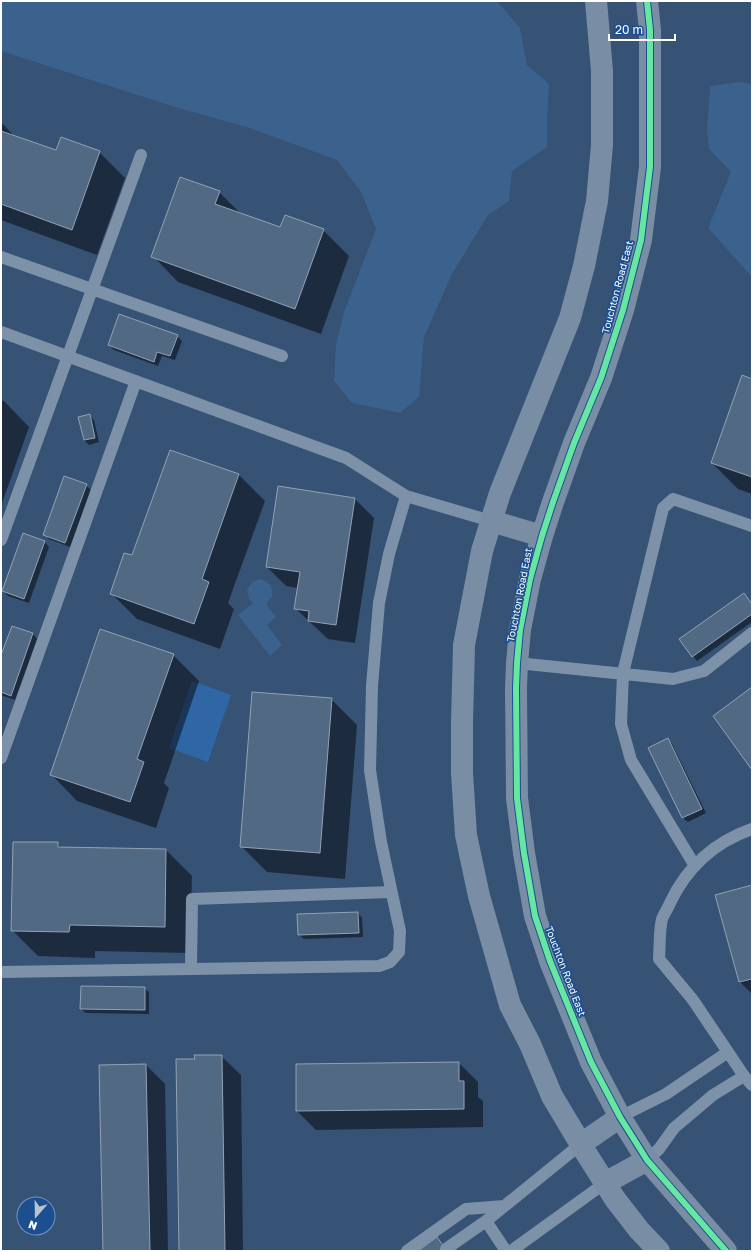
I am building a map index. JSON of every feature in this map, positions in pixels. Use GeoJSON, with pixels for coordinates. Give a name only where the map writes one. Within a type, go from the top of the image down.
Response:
{"type":"FeatureCollection","features":[{"type":"Feature","properties":{"kind":"street"},"geometry":{"type":"LineString","coordinates":[[596,1],[602,71],[602,138],[597,201],[584,266],[570,318],[500,493],[482,552],[464,645],[462,773],[466,835],[479,896],[510,1005],[530,1044],[552,1096],[581,1144],[615,1200],[639,1230],[659,1251]]}},
{"type":"Feature","properties":{"kind":"street","name":"Touchton Road East"},"geometry":{"type":"LineString","coordinates":[[647,1],[650,30],[650,167],[640,240],[623,310],[603,370],[574,443],[542,536],[530,579],[520,630],[517,663],[517,798],[524,853],[535,916],[550,961],[590,1062],[620,1117],[647,1160],[726,1251]]}},
{"type":"Feature","properties":{"kind":"street"},"geometry":{"type":"LineString","coordinates":[[491,521],[542,536]]}},
{"type":"Feature","properties":{"kind":"street"},"geometry":{"type":"LineString","coordinates":[[581,1144],[620,1117]]}},
{"type":"Feature","properties":{"kind":"street"},"geometry":{"type":"LineString","coordinates":[[605,1183],[647,1160]]}},
{"type":"Feature","properties":{"kind":"lane"},"geometry":{"type":"LineString","coordinates":[[1,540],[141,155]]}},
{"type":"Feature","properties":{"kind":"lane"},"geometry":{"type":"LineString","coordinates":[[1,256],[282,356]]}},
{"type":"Feature","properties":{"kind":"lane"},"geometry":{"type":"LineString","coordinates":[[1,332],[346,458],[406,496],[491,521]]}},
{"type":"Feature","properties":{"kind":"lane"},"geometry":{"type":"LineString","coordinates":[[1,758],[136,381]]}},
{"type":"Feature","properties":{"kind":"lane"},"geometry":{"type":"LineString","coordinates":[[1,972],[379,966],[390,962],[400,952],[400,932],[381,842],[370,770],[372,686],[379,603],[389,554],[406,496]]}},
{"type":"Feature","properties":{"kind":"lane"},"geometry":{"type":"LineString","coordinates":[[695,866],[631,760],[621,724],[623,673],[663,508],[673,499],[752,526]]}},
{"type":"Feature","properties":{"kind":"lane"},"geometry":{"type":"LineString","coordinates":[[517,663],[673,679],[704,671],[752,633]]}},
{"type":"Feature","properties":{"kind":"lane"},"geometry":{"type":"LineString","coordinates":[[647,1160],[659,1149],[674,1128],[713,1095],[748,1080],[693,1000],[659,959],[662,919],[678,887],[709,852],[752,829]]}},
{"type":"Feature","properties":{"kind":"lane"},"geometry":{"type":"LineString","coordinates":[[191,969],[192,899],[391,892]]}},
{"type":"Feature","properties":{"kind":"lane"},"geometry":{"type":"LineString","coordinates":[[620,1117],[666,1094],[728,1052]]}},
{"type":"Feature","properties":{"kind":"lane"},"geometry":{"type":"LineString","coordinates":[[446,1250],[486,1221],[581,1144]]}},
{"type":"Feature","properties":{"kind":"lane"},"geometry":{"type":"LineString","coordinates":[[511,1251],[605,1183]]}},
{"type":"Feature","properties":{"kind":"lane"},"geometry":{"type":"LineString","coordinates":[[407,1251],[466,1209],[504,1206]]}},
{"type":"Feature","properties":{"kind":"lane"},"geometry":{"type":"LineString","coordinates":[[486,1221],[506,1251]]}},
{"type":"Feature","properties":{"kind":"shaded area"},"geometry":{"type":"Polygon","coordinates":[[[1,1],[497,1],[520,28],[527,65],[549,84],[547,147],[512,171],[509,201],[488,215],[452,274],[424,337],[419,397],[400,413],[352,403],[334,381],[336,344],[344,312],[376,229],[361,192],[337,160],[250,128],[175,107],[1,51],[1,1]]]}},
{"type":"Feature","properties":{"kind":"shaded area"},"geometry":{"type":"Polygon","coordinates":[[[741,82],[752,84],[752,277],[708,228],[731,172],[709,149],[707,129],[710,86],[741,82]]]}},
{"type":"Feature","properties":{"kind":"shaded area"},"geometry":{"type":"Polygon","coordinates":[[[260,579],[266,581],[272,590],[272,597],[266,604],[276,617],[267,625],[282,645],[270,656],[238,615],[253,603],[249,599],[247,590],[252,582],[260,579]]]}},
{"type":"Feature","properties":{"kind":"shaded area"},"geometry":{"type":"Polygon","coordinates":[[[192,681],[231,695],[208,762],[169,748],[192,681]]]}},
{"type":"Feature","properties":{"kind":"building"},"geometry":{"type":"Polygon","coordinates":[[[1,131],[56,150],[61,137],[100,151],[72,230],[1,204],[1,131]]]}},
{"type":"Feature","properties":{"kind":"building"},"geometry":{"type":"Polygon","coordinates":[[[180,177],[220,191],[215,204],[280,227],[285,215],[324,229],[295,309],[151,257],[180,177]]]}},
{"type":"Feature","properties":{"kind":"building"},"geometry":{"type":"Polygon","coordinates":[[[119,314],[178,335],[170,356],[157,352],[154,362],[108,345],[119,314]]]}},
{"type":"Feature","properties":{"kind":"building"},"geometry":{"type":"Polygon","coordinates":[[[742,375],[752,379],[752,477],[711,463],[742,375]]]}},
{"type":"Feature","properties":{"kind":"building"},"geometry":{"type":"Polygon","coordinates":[[[90,414],[95,438],[84,440],[78,417],[90,414]]]}},
{"type":"Feature","properties":{"kind":"building"},"geometry":{"type":"Polygon","coordinates":[[[170,450],[239,474],[202,579],[209,582],[194,624],[110,594],[124,553],[132,555],[170,450]]]}},
{"type":"Feature","properties":{"kind":"building"},"geometry":{"type":"Polygon","coordinates":[[[64,476],[87,484],[65,543],[43,535],[64,476]]]}},
{"type":"Feature","properties":{"kind":"building"},"geometry":{"type":"Polygon","coordinates":[[[278,486],[355,498],[336,625],[308,621],[309,611],[294,609],[300,572],[266,567],[278,486]]]}},
{"type":"Feature","properties":{"kind":"building"},"geometry":{"type":"Polygon","coordinates":[[[23,533],[45,541],[24,599],[2,591],[23,533]]]}},
{"type":"Feature","properties":{"kind":"building"},"geometry":{"type":"Polygon","coordinates":[[[744,593],[752,604],[752,614],[692,657],[679,639],[744,593]]]}},
{"type":"Feature","properties":{"kind":"building"},"geometry":{"type":"Polygon","coordinates":[[[12,626],[33,633],[11,696],[1,692],[1,655],[12,626]]]}},
{"type":"Feature","properties":{"kind":"building"},"geometry":{"type":"Polygon","coordinates":[[[100,629],[174,654],[137,759],[144,762],[130,802],[50,775],[100,629]]]}},
{"type":"Feature","properties":{"kind":"building"},"geometry":{"type":"Polygon","coordinates":[[[752,687],[752,770],[713,716],[752,687]]]}},
{"type":"Feature","properties":{"kind":"building"},"geometry":{"type":"Polygon","coordinates":[[[252,692],[332,698],[320,853],[240,847],[252,692]]]}},
{"type":"Feature","properties":{"kind":"building"},"geometry":{"type":"Polygon","coordinates":[[[668,738],[702,809],[682,818],[648,748],[668,738]]]}},
{"type":"Feature","properties":{"kind":"building"},"geometry":{"type":"Polygon","coordinates":[[[13,842],[58,842],[58,847],[166,849],[165,927],[70,925],[69,932],[11,931],[13,842]]]}},
{"type":"Feature","properties":{"kind":"building"},"geometry":{"type":"Polygon","coordinates":[[[752,885],[752,979],[739,982],[715,895],[752,885]]]}},
{"type":"Feature","properties":{"kind":"building"},"geometry":{"type":"Polygon","coordinates":[[[358,912],[359,933],[298,935],[297,914],[358,912]]]}},
{"type":"Feature","properties":{"kind":"building"},"geometry":{"type":"Polygon","coordinates":[[[81,986],[145,987],[145,1010],[80,1009],[81,986]]]}},
{"type":"Feature","properties":{"kind":"building"},"geometry":{"type":"Polygon","coordinates":[[[194,1055],[222,1055],[225,1251],[179,1251],[176,1059],[195,1059],[194,1055]]]}},
{"type":"Feature","properties":{"kind":"building"},"geometry":{"type":"Polygon","coordinates":[[[459,1062],[459,1081],[464,1081],[464,1109],[296,1111],[296,1064],[459,1062]]]}},
{"type":"Feature","properties":{"kind":"building"},"geometry":{"type":"Polygon","coordinates":[[[146,1064],[150,1251],[103,1251],[99,1065],[146,1064]]]}},
{"type":"Feature","properties":{"kind":"building"},"geometry":{"type":"Polygon","coordinates":[[[437,1237],[447,1251],[418,1251],[437,1237]]]}},
{"type":"Feature","properties":{"kind":"cycle path"},"geometry":{"type":"LineString","coordinates":[[647,1],[650,30],[650,167],[641,240],[623,310],[601,378],[574,443],[553,502],[530,579],[520,630],[517,663],[517,798],[524,853],[535,916],[550,961],[591,1062],[620,1117],[647,1160],[726,1251]]}}]}
